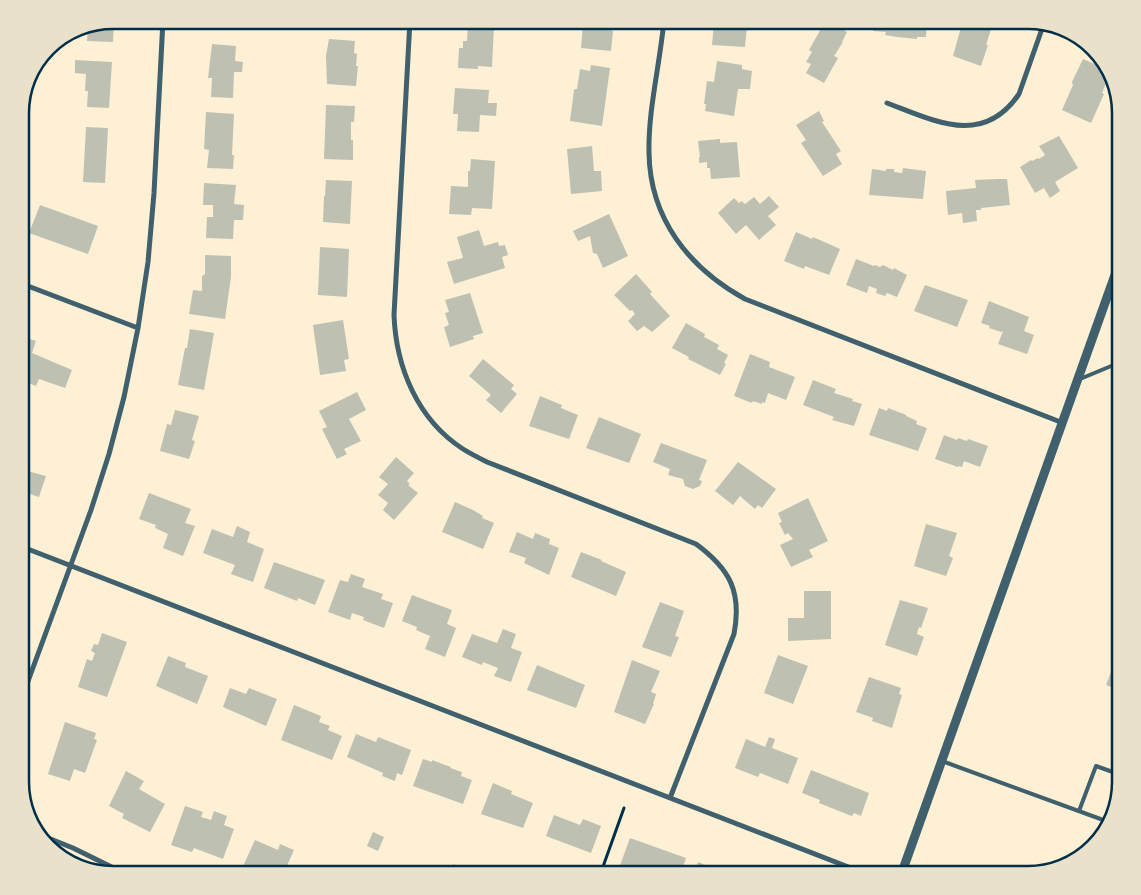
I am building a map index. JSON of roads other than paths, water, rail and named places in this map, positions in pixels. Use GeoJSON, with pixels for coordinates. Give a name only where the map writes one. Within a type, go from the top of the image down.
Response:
{"type":"FeatureCollection","features":[{"type":"Feature","properties":{"kind":"street"},"geometry":{"type":"LineString","coordinates":[[29,679],[91,510],[109,454],[124,397],[138,328],[148,262],[154,193],[163,29]]}},
{"type":"Feature","properties":{"kind":"street"},"geometry":{"type":"LineString","coordinates":[[410,29],[394,316],[398,351],[404,374],[413,395],[426,414],[444,434],[463,449],[487,462],[696,544],[714,557],[733,586],[737,618],[734,634],[670,798]]}},
{"type":"Feature","properties":{"kind":"street"},"geometry":{"type":"LineString","coordinates":[[663,29],[650,125],[649,154],[652,180],[659,205],[670,229],[684,251],[702,270],[722,287],[745,299],[1063,423]]}},
{"type":"Feature","properties":{"kind":"street"},"geometry":{"type":"LineString","coordinates":[[887,103],[943,124],[966,126],[988,121],[1014,102],[1019,94],[1043,30]]}},
{"type":"Feature","properties":{"kind":"street"},"geometry":{"type":"LineString","coordinates":[[904,866],[1112,284]]}},
{"type":"Feature","properties":{"kind":"street"},"geometry":{"type":"LineString","coordinates":[[29,286],[138,328]]}},
{"type":"Feature","properties":{"kind":"street"},"geometry":{"type":"LineString","coordinates":[[29,549],[846,866]]}},
{"type":"Feature","properties":{"kind":"street"},"geometry":{"type":"LineString","coordinates":[[52,840],[110,866]]}},
{"type":"Feature","properties":{"kind":"lane"},"geometry":{"type":"LineString","coordinates":[[1078,380],[1112,366]]}},
{"type":"Feature","properties":{"kind":"lane"},"geometry":{"type":"LineString","coordinates":[[942,761],[1103,820]]}},
{"type":"Feature","properties":{"kind":"lane"},"geometry":{"type":"LineString","coordinates":[[1079,812],[1096,766],[1112,772]]}}]}
